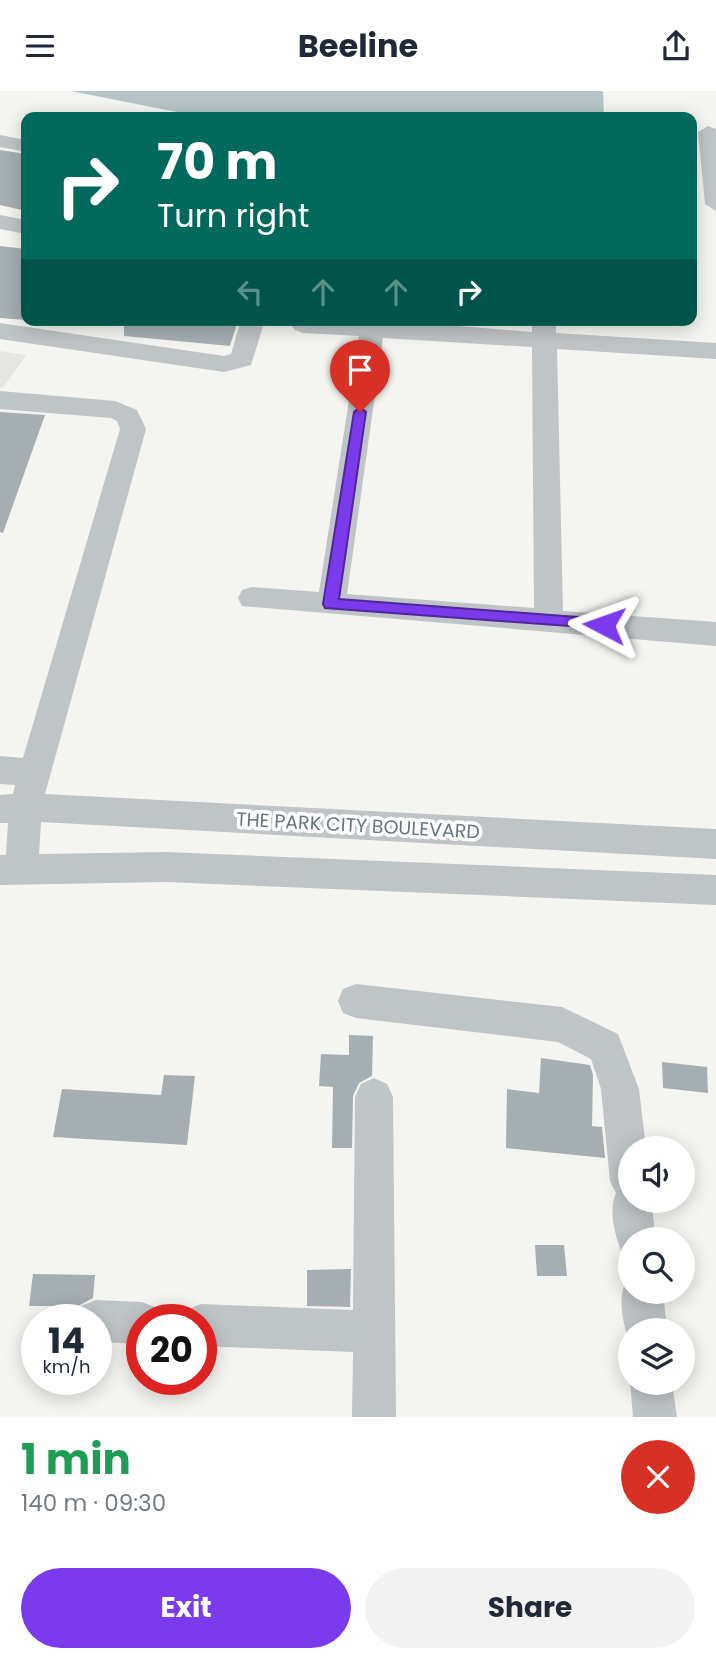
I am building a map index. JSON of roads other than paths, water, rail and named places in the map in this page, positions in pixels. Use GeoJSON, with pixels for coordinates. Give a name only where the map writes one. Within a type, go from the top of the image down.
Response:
{"type":"FeatureCollection","features":[{"type":"Feature","properties":{"kind":"street"},"geometry":{"type":"LineString","coordinates":[[705,132],[716,204]]}},
{"type":"Feature","properties":{"kind":"street"},"geometry":{"type":"LineString","coordinates":[[0,141],[21,145]]}},
{"type":"Feature","properties":{"kind":"street"},"geometry":{"type":"LineString","coordinates":[[0,222],[21,226]]}},
{"type":"Feature","properties":{"kind":"street"},"geometry":{"type":"LineString","coordinates":[[0,331],[31,327],[224,363],[242,359],[251,326]]}},
{"type":"Feature","properties":{"kind":"street"},"geometry":{"type":"LineString","coordinates":[[331,604],[373,326]]}},
{"type":"Feature","properties":{"kind":"street"},"geometry":{"type":"LineString","coordinates":[[407,326],[544,330],[716,351]]}},
{"type":"Feature","properties":{"kind":"street"},"geometry":{"type":"LineString","coordinates":[[544,330],[549,621]]}},
{"type":"Feature","properties":{"kind":"street"},"geometry":{"type":"LineString","coordinates":[[0,400],[115,410],[128,416],[133,429],[35,772],[13,808],[11,870],[167,867],[716,890]]}},
{"type":"Feature","properties":{"kind":"street"},"geometry":{"type":"LineString","coordinates":[[252,598],[716,634]]}},
{"type":"Feature","properties":{"kind":"street"},"geometry":{"type":"LineString","coordinates":[[0,769],[35,772]]}},
{"type":"Feature","properties":{"kind":"street","name":"THE PARK CITY BOULEVARD"},"geometry":{"type":"LineString","coordinates":[[13,808],[716,844]]}},
{"type":"Feature","properties":{"kind":"street"},"geometry":{"type":"LineString","coordinates":[[356,1001],[562,1025],[605,1047],[620,1089],[625,1136]]}},
{"type":"Feature","properties":{"kind":"street"},"geometry":{"type":"LineString","coordinates":[[374,1097],[374,1417]]}},
{"type":"Feature","properties":{"kind":"street"},"geometry":{"type":"LineString","coordinates":[[217,1326],[374,1332]]}},
{"type":"Feature","properties":{"kind":"street"},"geometry":{"type":"LineString","coordinates":[[652,1395],[655,1417]]}}]}
